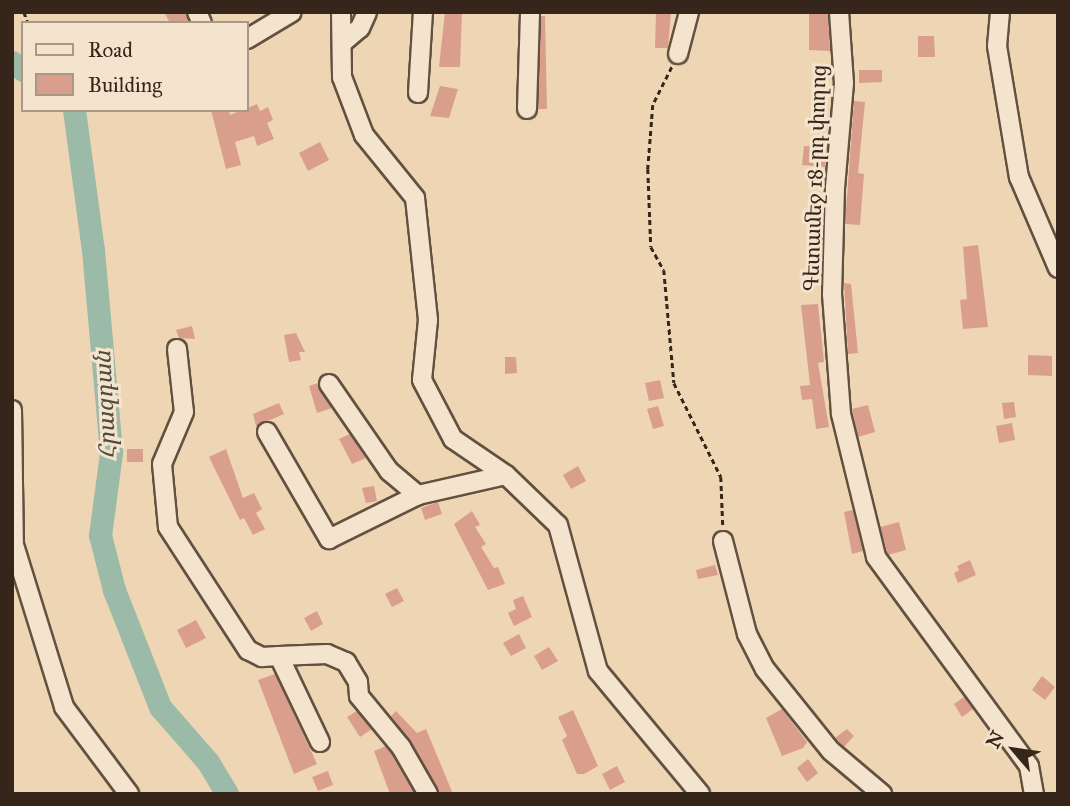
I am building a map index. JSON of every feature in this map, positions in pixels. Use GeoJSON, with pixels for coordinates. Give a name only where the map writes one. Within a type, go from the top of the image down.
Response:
{"type":"FeatureCollection","features":[{"type":"Feature","properties":{"kind":"street"},"geometry":{"type":"LineString","coordinates":[[248,38],[292,12]]}},
{"type":"Feature","properties":{"kind":"street"},"geometry":{"type":"LineString","coordinates":[[341,12],[342,77],[364,135],[415,198],[428,320],[422,380],[453,439],[506,475],[558,525],[598,671],[700,794]]}},
{"type":"Feature","properties":{"kind":"street"},"geometry":{"type":"LineString","coordinates":[[342,43],[360,28],[367,12]]}},
{"type":"Feature","properties":{"kind":"street"},"geometry":{"type":"LineString","coordinates":[[418,93],[423,12]]}},
{"type":"Feature","properties":{"kind":"street"},"geometry":{"type":"LineString","coordinates":[[527,109],[530,12]]}},
{"type":"Feature","properties":{"kind":"street"},"geometry":{"type":"LineString","coordinates":[[678,54],[689,12]]}},
{"type":"Feature","properties":{"kind":"street","name":"Գետամեջ 18-րդ փողոց"},"geometry":{"type":"LineString","coordinates":[[839,12],[844,82],[835,187],[832,295],[841,414],[876,557],[1028,766],[1034,794]]}},
{"type":"Feature","properties":{"kind":"street"},"geometry":{"type":"LineString","coordinates":[[1000,12],[998,46],[1019,177],[1058,268]]}},
{"type":"Feature","properties":{"kind":"street"},"geometry":{"type":"LineString","coordinates":[[177,349],[184,412],[162,464],[168,527],[248,650],[262,657],[327,654],[346,662],[358,682],[359,696],[401,747],[428,794]]}},
{"type":"Feature","properties":{"kind":"street"},"geometry":{"type":"LineString","coordinates":[[329,383],[389,471],[418,495]]}},
{"type":"Feature","properties":{"kind":"street"},"geometry":{"type":"LineString","coordinates":[[12,410],[14,545],[64,707],[128,794]]}},
{"type":"Feature","properties":{"kind":"street"},"geometry":{"type":"LineString","coordinates":[[267,432],[329,539],[418,495],[506,475]]}},
{"type":"Feature","properties":{"kind":"street"},"geometry":{"type":"LineString","coordinates":[[723,541],[747,634],[765,669],[831,751],[882,794]]}},
{"type":"Feature","properties":{"kind":"street"},"geometry":{"type":"LineString","coordinates":[[279,656],[320,742]]}},
{"type":"Feature","properties":{"kind":"path"},"geometry":{"type":"LineString","coordinates":[[678,54],[653,105],[648,169],[651,247],[664,270],[674,383],[721,477],[723,541]]}},
{"type":"Feature","properties":{"kind":"building"},"geometry":{"type":"Polygon","coordinates":[[[164,12],[186,12],[188,21],[169,21],[164,12]]]}},
{"type":"Feature","properties":{"kind":"building"},"geometry":{"type":"Polygon","coordinates":[[[445,12],[462,12],[460,67],[439,67],[445,12]]]}},
{"type":"Feature","properties":{"kind":"building"},"geometry":{"type":"Polygon","coordinates":[[[656,12],[671,12],[668,48],[655,48],[656,12]]]}},
{"type":"Feature","properties":{"kind":"building"},"geometry":{"type":"Polygon","coordinates":[[[809,12],[828,12],[830,51],[809,50],[809,12]]]}},
{"type":"Feature","properties":{"kind":"building"},"geometry":{"type":"Polygon","coordinates":[[[541,16],[545,16],[547,109],[538,109],[541,16]]]}},
{"type":"Feature","properties":{"kind":"building"},"geometry":{"type":"Polygon","coordinates":[[[918,36],[934,36],[935,57],[918,57],[918,36]]]}},
{"type":"Feature","properties":{"kind":"building"},"geometry":{"type":"Polygon","coordinates":[[[859,70],[882,70],[882,82],[859,83],[859,70]]]}},
{"type":"Feature","properties":{"kind":"building"},"geometry":{"type":"Polygon","coordinates":[[[440,86],[458,89],[449,118],[430,116],[440,86]]]}},
{"type":"Feature","properties":{"kind":"building"},"geometry":{"type":"Polygon","coordinates":[[[854,101],[865,102],[858,173],[864,174],[860,225],[845,224],[854,101]]]}},
{"type":"Feature","properties":{"kind":"building"},"geometry":{"type":"Polygon","coordinates":[[[257,104],[260,111],[268,107],[273,120],[267,123],[274,139],[257,146],[254,136],[235,142],[241,165],[226,169],[212,112],[229,112],[230,115],[248,112],[248,108],[257,104]]]}},
{"type":"Feature","properties":{"kind":"building"},"geometry":{"type":"Polygon","coordinates":[[[320,142],[329,160],[308,171],[299,153],[320,142]]]}},
{"type":"Feature","properties":{"kind":"building"},"geometry":{"type":"Polygon","coordinates":[[[804,146],[827,147],[825,167],[802,165],[804,146]]]}},
{"type":"Feature","properties":{"kind":"building"},"geometry":{"type":"Polygon","coordinates":[[[978,245],[988,327],[963,329],[960,300],[967,299],[963,247],[978,245]]]}},
{"type":"Feature","properties":{"kind":"building"},"geometry":{"type":"Polygon","coordinates":[[[844,283],[851,284],[858,353],[848,354],[844,283]]]}},
{"type":"Feature","properties":{"kind":"building"},"geometry":{"type":"Polygon","coordinates":[[[818,304],[824,362],[818,363],[829,427],[816,429],[812,399],[802,400],[800,386],[810,385],[801,305],[818,304]]]}},
{"type":"Feature","properties":{"kind":"building"},"geometry":{"type":"Polygon","coordinates":[[[192,326],[195,339],[179,338],[176,330],[192,326]]]}},
{"type":"Feature","properties":{"kind":"building"},"geometry":{"type":"Polygon","coordinates":[[[296,333],[305,352],[299,352],[301,360],[289,362],[284,335],[296,333]]]}},
{"type":"Feature","properties":{"kind":"building"},"geometry":{"type":"Polygon","coordinates":[[[1028,355],[1052,356],[1052,376],[1028,375],[1028,355]]]}},
{"type":"Feature","properties":{"kind":"building"},"geometry":{"type":"Polygon","coordinates":[[[505,357],[516,357],[517,373],[505,374],[505,357]]]}},
{"type":"Feature","properties":{"kind":"building"},"geometry":{"type":"Polygon","coordinates":[[[660,380],[664,398],[649,401],[645,383],[660,380]]]}},
{"type":"Feature","properties":{"kind":"building"},"geometry":{"type":"Polygon","coordinates":[[[318,383],[332,408],[317,413],[309,386],[318,383]]]}},
{"type":"Feature","properties":{"kind":"building"},"geometry":{"type":"Polygon","coordinates":[[[1014,402],[1016,417],[1004,419],[1002,403],[1014,402]]]}},
{"type":"Feature","properties":{"kind":"building"},"geometry":{"type":"Polygon","coordinates":[[[279,403],[284,414],[256,426],[253,414],[279,403]]]}},
{"type":"Feature","properties":{"kind":"building"},"geometry":{"type":"Polygon","coordinates":[[[868,405],[875,432],[858,437],[852,409],[868,405]]]}},
{"type":"Feature","properties":{"kind":"building"},"geometry":{"type":"Polygon","coordinates":[[[658,406],[664,426],[653,429],[647,409],[658,406]]]}},
{"type":"Feature","properties":{"kind":"building"},"geometry":{"type":"Polygon","coordinates":[[[1012,423],[1015,440],[999,443],[996,426],[1012,423]]]}},
{"type":"Feature","properties":{"kind":"building"},"geometry":{"type":"Polygon","coordinates":[[[350,434],[366,458],[352,464],[339,439],[350,434]]]}},
{"type":"Feature","properties":{"kind":"building"},"geometry":{"type":"Polygon","coordinates":[[[127,449],[143,449],[143,462],[127,462],[127,449]]]}},
{"type":"Feature","properties":{"kind":"building"},"geometry":{"type":"Polygon","coordinates":[[[226,449],[243,498],[254,493],[262,509],[256,513],[265,529],[253,535],[244,518],[240,520],[209,457],[226,449]]]}},
{"type":"Feature","properties":{"kind":"building"},"geometry":{"type":"Polygon","coordinates":[[[578,466],[586,481],[571,489],[563,475],[578,466]]]}},
{"type":"Feature","properties":{"kind":"building"},"geometry":{"type":"Polygon","coordinates":[[[374,486],[377,501],[366,503],[362,488],[374,486]]]}},
{"type":"Feature","properties":{"kind":"building"},"geometry":{"type":"Polygon","coordinates":[[[438,502],[442,514],[425,520],[421,508],[438,502]]]}},
{"type":"Feature","properties":{"kind":"building"},"geometry":{"type":"Polygon","coordinates":[[[853,510],[863,551],[852,554],[844,512],[853,510]]]}},
{"type":"Feature","properties":{"kind":"building"},"geometry":{"type":"Polygon","coordinates":[[[472,511],[480,525],[475,527],[486,544],[481,547],[494,568],[498,567],[505,584],[488,590],[454,524],[472,511]]]}},
{"type":"Feature","properties":{"kind":"building"},"geometry":{"type":"Polygon","coordinates":[[[899,522],[906,550],[888,555],[880,527],[899,522]]]}},
{"type":"Feature","properties":{"kind":"building"},"geometry":{"type":"Polygon","coordinates":[[[970,560],[976,575],[958,583],[954,573],[959,570],[957,566],[970,560]]]}},
{"type":"Feature","properties":{"kind":"building"},"geometry":{"type":"Polygon","coordinates":[[[715,565],[718,575],[698,579],[696,570],[715,565]]]}},
{"type":"Feature","properties":{"kind":"building"},"geometry":{"type":"Polygon","coordinates":[[[397,588],[404,601],[392,607],[385,594],[397,588]]]}},
{"type":"Feature","properties":{"kind":"building"},"geometry":{"type":"Polygon","coordinates":[[[523,596],[532,617],[514,626],[508,613],[516,609],[513,600],[523,596]]]}},
{"type":"Feature","properties":{"kind":"building"},"geometry":{"type":"Polygon","coordinates":[[[317,611],[323,624],[311,631],[304,618],[317,611]]]}},
{"type":"Feature","properties":{"kind":"building"},"geometry":{"type":"Polygon","coordinates":[[[196,620],[206,638],[186,648],[177,630],[196,620]]]}},
{"type":"Feature","properties":{"kind":"building"},"geometry":{"type":"Polygon","coordinates":[[[519,634],[526,648],[511,656],[503,643],[519,634]]]}},
{"type":"Feature","properties":{"kind":"building"},"geometry":{"type":"Polygon","coordinates":[[[549,647],[558,661],[542,670],[534,656],[549,647]]]}},
{"type":"Feature","properties":{"kind":"building"},"geometry":{"type":"Polygon","coordinates":[[[275,674],[317,764],[294,774],[258,680],[275,674]]]}},
{"type":"Feature","properties":{"kind":"building"},"geometry":{"type":"Polygon","coordinates":[[[1042,676],[1055,687],[1045,700],[1032,690],[1042,676]]]}},
{"type":"Feature","properties":{"kind":"building"},"geometry":{"type":"Polygon","coordinates":[[[964,697],[973,709],[962,717],[954,704],[964,697]]]}},
{"type":"Feature","properties":{"kind":"building"},"geometry":{"type":"Polygon","coordinates":[[[782,709],[807,742],[803,748],[782,756],[766,718],[782,709]]]}},
{"type":"Feature","properties":{"kind":"building"},"geometry":{"type":"Polygon","coordinates":[[[573,710],[598,766],[584,774],[577,774],[562,740],[567,736],[558,717],[573,710]]]}},
{"type":"Feature","properties":{"kind":"building"},"geometry":{"type":"Polygon","coordinates":[[[357,711],[372,729],[360,737],[347,717],[357,711]]]}},
{"type":"Feature","properties":{"kind":"building"},"geometry":{"type":"Polygon","coordinates":[[[396,711],[417,733],[426,729],[453,794],[439,794],[411,741],[391,716],[396,711]]]}},
{"type":"Feature","properties":{"kind":"building"},"geometry":{"type":"Polygon","coordinates":[[[847,729],[854,736],[844,747],[835,738],[847,729]]]}},
{"type":"Feature","properties":{"kind":"building"},"geometry":{"type":"Polygon","coordinates":[[[386,746],[415,794],[390,794],[374,751],[386,746]]]}},
{"type":"Feature","properties":{"kind":"building"},"geometry":{"type":"Polygon","coordinates":[[[808,759],[818,773],[807,782],[797,768],[808,759]]]}},
{"type":"Feature","properties":{"kind":"building"},"geometry":{"type":"Polygon","coordinates":[[[617,766],[625,782],[610,790],[602,774],[617,766]]]}},
{"type":"Feature","properties":{"kind":"building"},"geometry":{"type":"Polygon","coordinates":[[[328,771],[333,785],[318,791],[312,777],[328,771]]]}},
{"type":"Feature","properties":{"kind":"waterway","name":"Հրազդան"},"geometry":{"type":"LineString","coordinates":[[12,62],[21,69]]}},
{"type":"Feature","properties":{"kind":"waterway","name":"Հրազդան"},"geometry":{"type":"LineString","coordinates":[[74,112],[93,250],[111,453],[100,535],[114,590],[160,707],[208,762],[227,794]]}}]}
